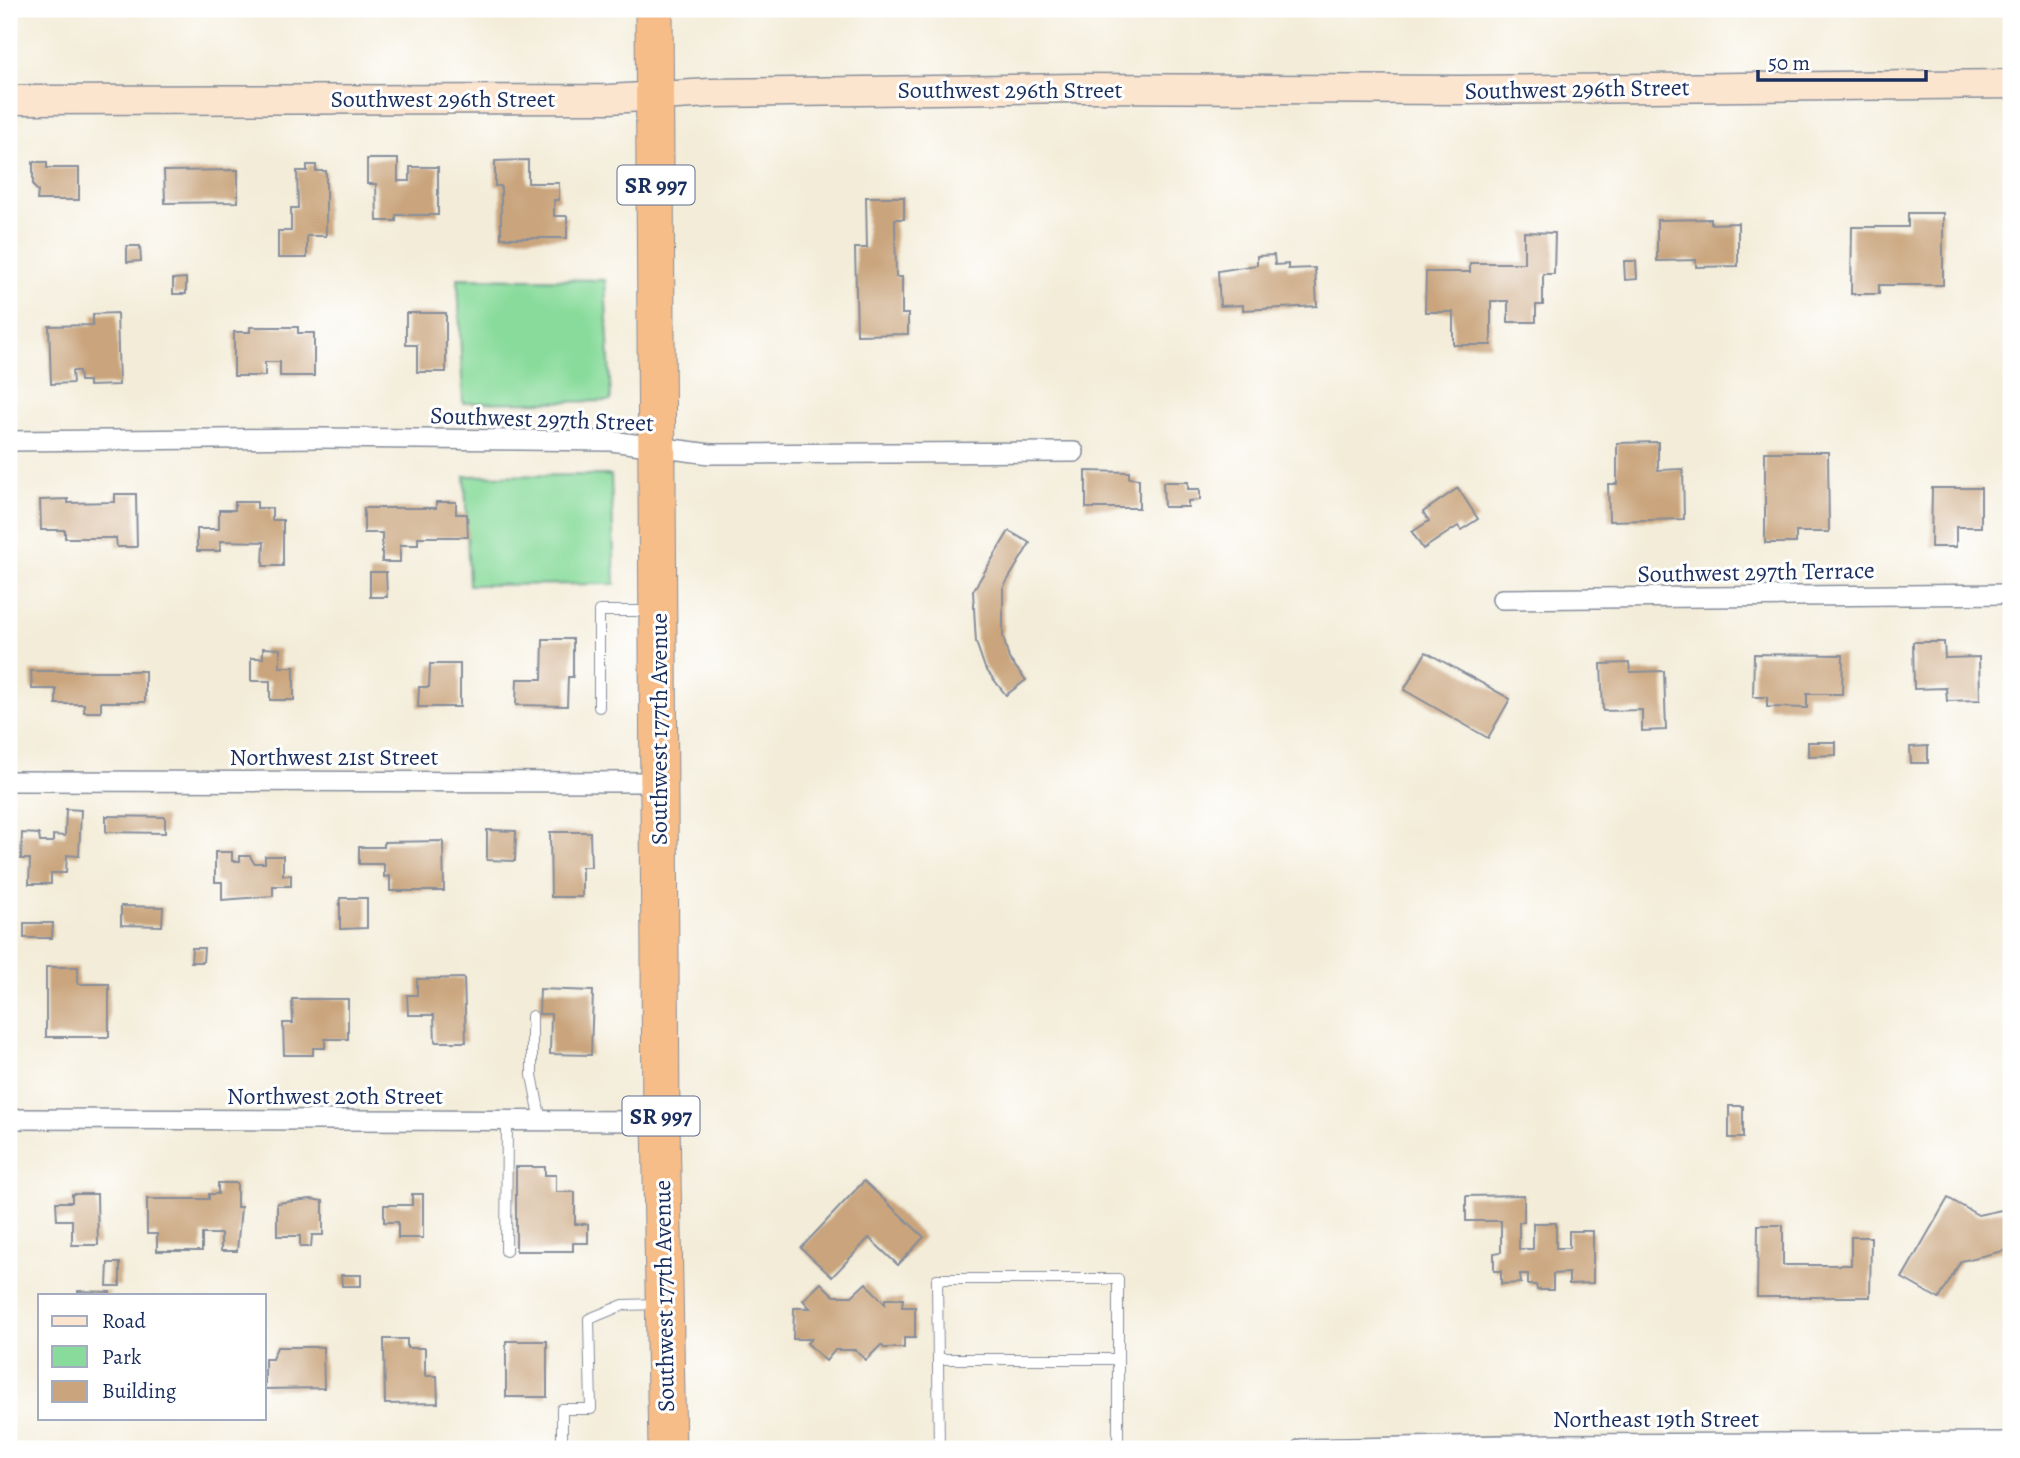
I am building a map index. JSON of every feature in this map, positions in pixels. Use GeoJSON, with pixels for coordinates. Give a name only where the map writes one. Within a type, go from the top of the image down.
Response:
{"type":"FeatureCollection","features":[{"type":"Feature","properties":{"kind":"highway","name":"Southwest 177th Avenue"},"geometry":{"type":"LineString","coordinates":[[654,9],[661,1121],[667,1449]]}},
{"type":"Feature","properties":{"kind":"street","name":"Southwest 296th Street"},"geometry":{"type":"LineString","coordinates":[[9,100],[596,99],[1078,88],[1462,90],[2011,84]]}},
{"type":"Feature","properties":{"kind":"street","name":"Southwest 297th Street"},"geometry":{"type":"LineString","coordinates":[[9,442],[346,438],[611,441],[710,454],[1074,452]]}},
{"type":"Feature","properties":{"kind":"street","name":"Southwest 297th Terrace"},"geometry":{"type":"LineString","coordinates":[[1502,599],[2011,594]]}},
{"type":"Feature","properties":{"kind":"street","name":"Northwest 21st Street"},"geometry":{"type":"LineString","coordinates":[[9,781],[659,782]]}},
{"type":"Feature","properties":{"kind":"street","name":"Northwest 20th Street"},"geometry":{"type":"LineString","coordinates":[[9,1119],[661,1121]]}},
{"type":"Feature","properties":{"kind":"street","name":"Northeast 19th Street"},"geometry":{"type":"LineString","coordinates":[[1301,1449],[1911,1446],[2011,1442]]}},
{"type":"Feature","properties":{"kind":"lane"},"geometry":{"type":"LineString","coordinates":[[599,707],[599,611],[659,611]]}},
{"type":"Feature","properties":{"kind":"lane"},"geometry":{"type":"LineString","coordinates":[[532,1016],[532,1075],[541,1121]]}},
{"type":"Feature","properties":{"kind":"lane"},"geometry":{"type":"LineString","coordinates":[[506,1251],[507,1121]]}},
{"type":"Feature","properties":{"kind":"lane"},"geometry":{"type":"LineString","coordinates":[[939,1449],[937,1279],[1118,1279],[1118,1449]]}},
{"type":"Feature","properties":{"kind":"lane"},"geometry":{"type":"LineString","coordinates":[[562,1449],[562,1409],[591,1409],[589,1320],[623,1305],[665,1304]]}},
{"type":"Feature","properties":{"kind":"lane"},"geometry":{"type":"LineString","coordinates":[[938,1359],[1118,1359]]}},
{"type":"Feature","properties":{"kind":"green space"},"geometry":{"type":"Polygon","coordinates":[[[458,278],[605,280],[611,401],[463,403],[458,278]]]}},
{"type":"Feature","properties":{"kind":"green space"},"geometry":{"type":"Polygon","coordinates":[[[611,475],[615,584],[469,585],[465,476],[611,475]]]}},
{"type":"Feature","properties":{"kind":"building"},"geometry":{"type":"Polygon","coordinates":[[[367,159],[398,159],[398,181],[410,181],[410,167],[438,167],[438,215],[396,215],[396,221],[377,221],[376,184],[367,184],[367,159]]]}},
{"type":"Feature","properties":{"kind":"building"},"geometry":{"type":"Polygon","coordinates":[[[528,160],[528,183],[559,183],[559,200],[554,200],[554,216],[567,216],[567,238],[501,238],[501,186],[495,186],[495,161],[528,160]]]}},
{"type":"Feature","properties":{"kind":"building"},"geometry":{"type":"Polygon","coordinates":[[[33,162],[47,162],[47,168],[79,168],[79,200],[37,200],[38,191],[33,186],[33,162]]]}},
{"type":"Feature","properties":{"kind":"building"},"geometry":{"type":"Polygon","coordinates":[[[307,165],[316,165],[316,171],[326,171],[326,236],[307,236],[307,258],[278,258],[278,231],[291,231],[291,208],[298,208],[297,171],[307,171],[307,165]]]}},
{"type":"Feature","properties":{"kind":"building"},"geometry":{"type":"Polygon","coordinates":[[[238,170],[238,202],[165,203],[164,171],[238,170]]]}},
{"type":"Feature","properties":{"kind":"building"},"geometry":{"type":"Polygon","coordinates":[[[866,197],[904,197],[904,219],[895,219],[896,277],[902,277],[902,314],[908,314],[908,334],[857,335],[855,248],[867,248],[866,197]]]}},
{"type":"Feature","properties":{"kind":"building"},"geometry":{"type":"Polygon","coordinates":[[[1908,213],[1943,213],[1943,285],[1879,285],[1879,294],[1851,294],[1852,227],[1908,227],[1908,213]]]}},
{"type":"Feature","properties":{"kind":"building"},"geometry":{"type":"Polygon","coordinates":[[[1711,219],[1711,224],[1738,223],[1738,266],[1696,267],[1696,260],[1657,261],[1657,220],[1711,219]]]}},
{"type":"Feature","properties":{"kind":"building"},"geometry":{"type":"Polygon","coordinates":[[[1524,232],[1555,233],[1554,274],[1543,274],[1543,305],[1536,305],[1536,322],[1508,322],[1508,301],[1491,301],[1491,345],[1453,345],[1453,312],[1425,312],[1426,272],[1470,272],[1470,263],[1524,263],[1524,232]]]}},
{"type":"Feature","properties":{"kind":"building"},"geometry":{"type":"Polygon","coordinates":[[[127,246],[140,246],[141,261],[127,262],[127,246]]]}},
{"type":"Feature","properties":{"kind":"building"},"geometry":{"type":"Polygon","coordinates":[[[1274,255],[1275,265],[1288,264],[1288,269],[1315,268],[1317,306],[1243,310],[1243,305],[1220,306],[1218,271],[1257,265],[1257,256],[1274,255]]]}},
{"type":"Feature","properties":{"kind":"building"},"geometry":{"type":"Polygon","coordinates":[[[1624,261],[1636,261],[1637,279],[1625,280],[1624,261]]]}},
{"type":"Feature","properties":{"kind":"building"},"geometry":{"type":"Polygon","coordinates":[[[186,278],[186,294],[173,294],[173,279],[186,278]]]}},
{"type":"Feature","properties":{"kind":"building"},"geometry":{"type":"Polygon","coordinates":[[[117,313],[119,385],[89,386],[89,381],[80,381],[79,371],[72,371],[73,383],[51,384],[49,326],[93,325],[93,314],[117,313]]]}},
{"type":"Feature","properties":{"kind":"building"},"geometry":{"type":"Polygon","coordinates":[[[406,313],[446,313],[446,372],[417,372],[417,345],[406,345],[406,313]]]}},
{"type":"Feature","properties":{"kind":"building"},"geometry":{"type":"Polygon","coordinates":[[[250,327],[298,327],[298,333],[314,333],[314,376],[280,376],[280,362],[265,362],[265,376],[234,376],[234,332],[250,332],[250,327]]]}},
{"type":"Feature","properties":{"kind":"building"},"geometry":{"type":"Polygon","coordinates":[[[1658,442],[1658,470],[1683,469],[1684,519],[1609,521],[1608,484],[1617,484],[1617,443],[1658,442]]]}},
{"type":"Feature","properties":{"kind":"building"},"geometry":{"type":"Polygon","coordinates":[[[1765,452],[1828,452],[1829,532],[1796,532],[1796,543],[1765,543],[1765,452]]]}},
{"type":"Feature","properties":{"kind":"building"},"geometry":{"type":"Polygon","coordinates":[[[1086,471],[1129,472],[1129,478],[1139,479],[1139,508],[1086,508],[1086,471]]]}},
{"type":"Feature","properties":{"kind":"building"},"geometry":{"type":"Polygon","coordinates":[[[1163,482],[1188,482],[1188,489],[1200,489],[1200,500],[1188,501],[1188,507],[1164,507],[1163,482]]]}},
{"type":"Feature","properties":{"kind":"building"},"geometry":{"type":"Polygon","coordinates":[[[1458,488],[1478,519],[1461,530],[1458,526],[1423,549],[1412,532],[1429,521],[1423,512],[1458,488]]]}},
{"type":"Feature","properties":{"kind":"building"},"geometry":{"type":"Polygon","coordinates":[[[1932,488],[1981,488],[1981,527],[1956,527],[1956,547],[1931,547],[1932,488]]]}},
{"type":"Feature","properties":{"kind":"building"},"geometry":{"type":"Polygon","coordinates":[[[115,494],[136,494],[137,547],[117,547],[116,538],[65,538],[65,530],[41,530],[40,500],[68,499],[68,503],[115,502],[115,494]]]}},
{"type":"Feature","properties":{"kind":"building"},"geometry":{"type":"Polygon","coordinates":[[[235,502],[257,502],[257,508],[272,508],[272,520],[283,520],[283,566],[263,566],[264,542],[220,541],[220,551],[197,551],[197,529],[219,529],[219,510],[235,510],[235,502]]]}},
{"type":"Feature","properties":{"kind":"building"},"geometry":{"type":"Polygon","coordinates":[[[436,502],[456,502],[456,514],[467,514],[468,537],[418,537],[418,545],[400,545],[400,562],[382,562],[382,533],[364,533],[364,508],[436,508],[436,502]]]}},
{"type":"Feature","properties":{"kind":"building"},"geometry":{"type":"Polygon","coordinates":[[[1009,531],[1030,543],[1003,588],[1003,636],[1009,659],[1026,680],[1006,695],[985,668],[976,642],[973,591],[1009,531]]]}},
{"type":"Feature","properties":{"kind":"building"},"geometry":{"type":"Polygon","coordinates":[[[370,572],[386,572],[387,597],[370,597],[370,572]]]}},
{"type":"Feature","properties":{"kind":"building"},"geometry":{"type":"Polygon","coordinates":[[[543,639],[573,639],[573,677],[568,677],[567,706],[516,705],[517,679],[542,679],[543,639]]]}},
{"type":"Feature","properties":{"kind":"building"},"geometry":{"type":"Polygon","coordinates":[[[1913,642],[1944,642],[1945,658],[1979,657],[1980,700],[1947,701],[1946,688],[1914,689],[1913,642]]]}},
{"type":"Feature","properties":{"kind":"building"},"geometry":{"type":"Polygon","coordinates":[[[263,648],[280,649],[280,667],[294,667],[294,700],[270,700],[270,681],[251,681],[251,658],[263,658],[263,648]]]}},
{"type":"Feature","properties":{"kind":"building"},"geometry":{"type":"Polygon","coordinates":[[[1426,652],[1510,699],[1488,738],[1404,690],[1426,652]]]}},
{"type":"Feature","properties":{"kind":"building"},"geometry":{"type":"Polygon","coordinates":[[[1754,654],[1843,655],[1842,694],[1807,694],[1807,708],[1767,707],[1767,697],[1753,697],[1754,654]]]}},
{"type":"Feature","properties":{"kind":"building"},"geometry":{"type":"Polygon","coordinates":[[[1629,663],[1630,672],[1664,671],[1666,730],[1642,731],[1642,710],[1603,711],[1601,664],[1629,663]]]}},
{"type":"Feature","properties":{"kind":"building"},"geometry":{"type":"Polygon","coordinates":[[[430,664],[460,664],[460,707],[418,707],[419,687],[429,687],[430,664]]]}},
{"type":"Feature","properties":{"kind":"building"},"geometry":{"type":"Polygon","coordinates":[[[31,671],[145,671],[145,702],[101,702],[101,712],[84,712],[84,704],[56,704],[56,689],[32,689],[31,671]]]}},
{"type":"Feature","properties":{"kind":"building"},"geometry":{"type":"Polygon","coordinates":[[[1808,742],[1836,742],[1836,755],[1808,756],[1808,742]]]}},
{"type":"Feature","properties":{"kind":"building"},"geometry":{"type":"Polygon","coordinates":[[[1928,746],[1928,763],[1911,763],[1910,747],[1928,746]]]}},
{"type":"Feature","properties":{"kind":"building"},"geometry":{"type":"Polygon","coordinates":[[[66,809],[81,810],[79,856],[67,855],[66,873],[51,873],[51,884],[29,884],[30,859],[21,859],[22,833],[39,834],[40,842],[53,842],[53,835],[65,836],[66,809]]]}},
{"type":"Feature","properties":{"kind":"building"},"geometry":{"type":"Polygon","coordinates":[[[106,816],[165,817],[165,833],[106,832],[106,816]]]}},
{"type":"Feature","properties":{"kind":"building"},"geometry":{"type":"Polygon","coordinates":[[[487,830],[516,831],[515,861],[487,860],[487,830]]]}},
{"type":"Feature","properties":{"kind":"building"},"geometry":{"type":"Polygon","coordinates":[[[550,832],[590,832],[591,867],[582,867],[582,897],[551,897],[550,832]]]}},
{"type":"Feature","properties":{"kind":"building"},"geometry":{"type":"Polygon","coordinates":[[[443,841],[444,891],[390,891],[390,876],[384,877],[384,864],[359,864],[359,847],[384,847],[384,842],[443,841]]]}},
{"type":"Feature","properties":{"kind":"building"},"geometry":{"type":"Polygon","coordinates":[[[215,852],[232,852],[232,861],[240,861],[240,856],[250,856],[254,863],[265,863],[265,856],[283,856],[283,875],[291,875],[291,886],[273,886],[273,896],[222,900],[222,882],[215,882],[215,852]]]}},
{"type":"Feature","properties":{"kind":"building"},"geometry":{"type":"Polygon","coordinates":[[[340,898],[367,898],[367,928],[340,929],[340,898]]]}},
{"type":"Feature","properties":{"kind":"building"},"geometry":{"type":"Polygon","coordinates":[[[121,906],[163,907],[162,926],[121,925],[121,906]]]}},
{"type":"Feature","properties":{"kind":"building"},"geometry":{"type":"Polygon","coordinates":[[[24,923],[53,923],[52,938],[24,938],[24,923]]]}},
{"type":"Feature","properties":{"kind":"building"},"geometry":{"type":"Polygon","coordinates":[[[192,948],[204,948],[203,962],[191,962],[192,948]]]}},
{"type":"Feature","properties":{"kind":"building"},"geometry":{"type":"Polygon","coordinates":[[[46,967],[78,967],[78,984],[109,984],[109,1037],[46,1037],[46,967]]]}},
{"type":"Feature","properties":{"kind":"building"},"geometry":{"type":"Polygon","coordinates":[[[464,978],[466,1042],[435,1042],[434,1015],[408,1015],[407,995],[417,995],[417,979],[464,978]]]}},
{"type":"Feature","properties":{"kind":"building"},"geometry":{"type":"Polygon","coordinates":[[[540,989],[593,991],[591,1055],[550,1054],[551,1014],[539,1014],[540,989]]]}},
{"type":"Feature","properties":{"kind":"building"},"geometry":{"type":"Polygon","coordinates":[[[292,999],[348,999],[348,1039],[325,1039],[325,1048],[313,1048],[313,1055],[284,1055],[283,1023],[293,1023],[292,999]]]}},
{"type":"Feature","properties":{"kind":"building"},"geometry":{"type":"Polygon","coordinates":[[[1729,1106],[1743,1106],[1743,1138],[1729,1138],[1729,1106]]]}},
{"type":"Feature","properties":{"kind":"building"},"geometry":{"type":"Polygon","coordinates":[[[516,1167],[545,1167],[545,1175],[556,1175],[556,1192],[575,1192],[575,1224],[588,1224],[588,1243],[573,1243],[573,1251],[516,1251],[516,1167]]]}},
{"type":"Feature","properties":{"kind":"building"},"geometry":{"type":"Polygon","coordinates":[[[864,1181],[924,1237],[898,1265],[869,1238],[832,1277],[801,1248],[864,1181]]]}},
{"type":"Feature","properties":{"kind":"building"},"geometry":{"type":"Polygon","coordinates":[[[218,1183],[237,1183],[237,1207],[241,1207],[237,1251],[221,1251],[221,1234],[202,1234],[202,1251],[157,1251],[157,1234],[147,1234],[147,1199],[209,1199],[209,1194],[218,1194],[218,1183]]]}},
{"type":"Feature","properties":{"kind":"building"},"geometry":{"type":"Polygon","coordinates":[[[72,1194],[97,1194],[98,1245],[72,1245],[72,1220],[57,1220],[56,1202],[72,1202],[72,1194]]]}},
{"type":"Feature","properties":{"kind":"building"},"geometry":{"type":"Polygon","coordinates":[[[412,1194],[423,1194],[423,1238],[398,1238],[398,1222],[384,1222],[384,1205],[412,1205],[412,1194]]]}},
{"type":"Feature","properties":{"kind":"building"},"geometry":{"type":"Polygon","coordinates":[[[1524,1195],[1524,1222],[1519,1222],[1519,1249],[1533,1249],[1533,1223],[1556,1223],[1556,1248],[1569,1248],[1569,1231],[1593,1231],[1593,1283],[1569,1284],[1569,1273],[1553,1274],[1553,1290],[1537,1290],[1536,1285],[1528,1285],[1528,1274],[1520,1274],[1521,1283],[1501,1284],[1501,1271],[1494,1271],[1494,1253],[1501,1252],[1501,1221],[1466,1221],[1466,1196],[1524,1195]]]}},
{"type":"Feature","properties":{"kind":"building"},"geometry":{"type":"Polygon","coordinates":[[[1948,1198],[1978,1215],[2011,1208],[2011,1249],[1961,1261],[1939,1299],[1902,1278],[1948,1198]]]}},
{"type":"Feature","properties":{"kind":"building"},"geometry":{"type":"Polygon","coordinates":[[[311,1199],[323,1201],[323,1235],[312,1235],[311,1247],[300,1247],[300,1236],[277,1236],[277,1203],[311,1199]]]}},
{"type":"Feature","properties":{"kind":"building"},"geometry":{"type":"Polygon","coordinates":[[[1758,1225],[1783,1225],[1783,1265],[1851,1265],[1851,1237],[1871,1237],[1870,1297],[1757,1297],[1758,1225]]]}},
{"type":"Feature","properties":{"kind":"building"},"geometry":{"type":"Polygon","coordinates":[[[108,1263],[120,1263],[120,1286],[107,1286],[108,1263]]]}},
{"type":"Feature","properties":{"kind":"building"},"geometry":{"type":"Polygon","coordinates":[[[341,1275],[361,1275],[361,1286],[342,1286],[341,1275]]]}},
{"type":"Feature","properties":{"kind":"building"},"geometry":{"type":"Polygon","coordinates":[[[821,1283],[834,1296],[852,1296],[866,1283],[885,1304],[885,1299],[903,1299],[902,1307],[915,1307],[915,1338],[904,1338],[904,1348],[884,1348],[881,1345],[866,1360],[856,1350],[835,1350],[826,1361],[807,1343],[811,1339],[793,1339],[794,1308],[810,1308],[803,1300],[821,1283]]]}},
{"type":"Feature","properties":{"kind":"building"},"geometry":{"type":"Polygon","coordinates":[[[78,1291],[110,1292],[109,1294],[78,1294],[78,1291]]]}},
{"type":"Feature","properties":{"kind":"building"},"geometry":{"type":"Polygon","coordinates":[[[384,1339],[407,1339],[407,1348],[425,1348],[425,1376],[437,1376],[438,1403],[385,1404],[384,1339]]]}},
{"type":"Feature","properties":{"kind":"building"},"geometry":{"type":"Polygon","coordinates":[[[506,1341],[547,1341],[547,1397],[506,1397],[506,1341]]]}},
{"type":"Feature","properties":{"kind":"building"},"geometry":{"type":"Polygon","coordinates":[[[277,1347],[323,1347],[324,1388],[266,1389],[266,1359],[272,1359],[277,1347]]]}}]}
